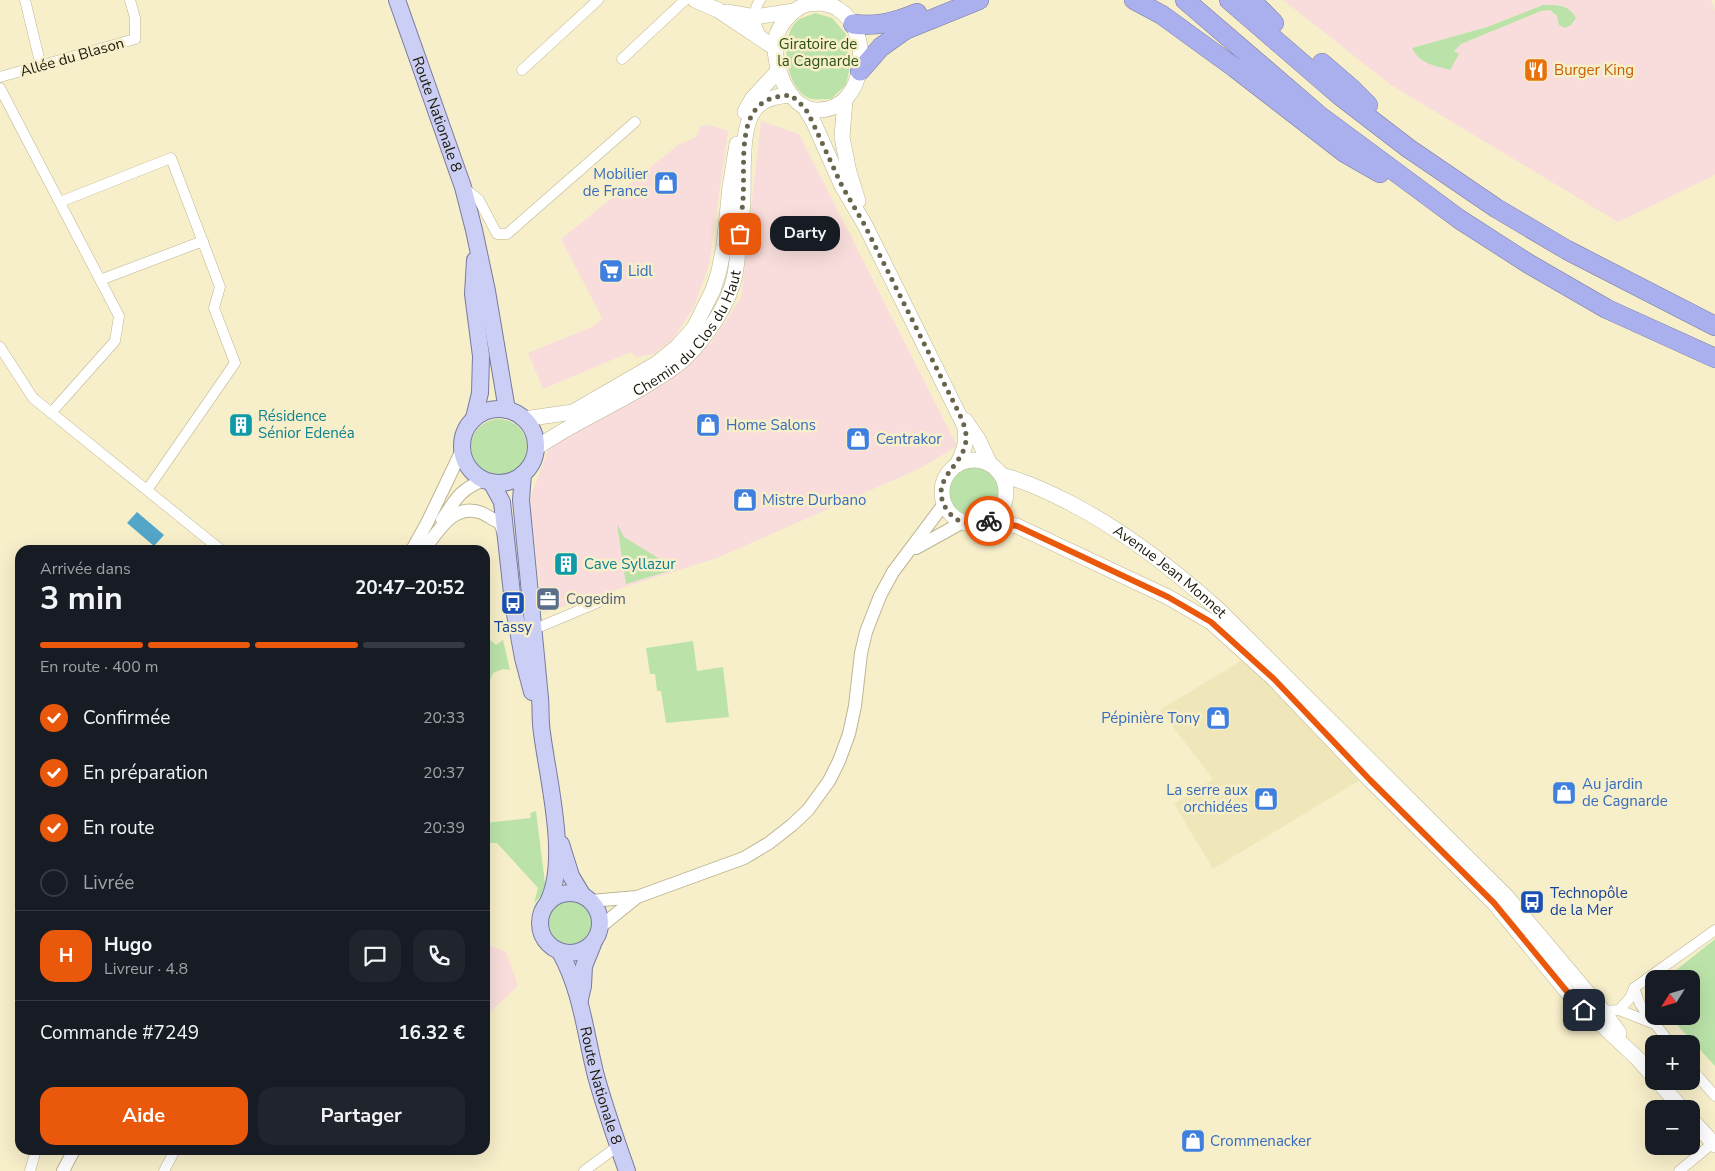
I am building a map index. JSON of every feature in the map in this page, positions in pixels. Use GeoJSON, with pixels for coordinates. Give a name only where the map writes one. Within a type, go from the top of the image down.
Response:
{"type":"FeatureCollection","features":[{"type":"Feature","properties":{"kind":"highway"},"geometry":{"type":"LineString","coordinates":[[847,12],[873,26],[888,24],[948,0]]}},
{"type":"Feature","properties":{"kind":"highway"},"geometry":{"type":"LineString","coordinates":[[860,71],[881,47],[905,30],[979,0]]}},
{"type":"Feature","properties":{"kind":"highway"},"geometry":{"type":"LineString","coordinates":[[1134,0],[1162,15],[1211,50],[1345,153],[1459,218]]}},
{"type":"Feature","properties":{"kind":"highway"},"geometry":{"type":"LineString","coordinates":[[1185,0],[1320,116],[1459,218],[1529,264],[1607,309],[1715,358]]}},
{"type":"Feature","properties":{"kind":"highway"},"geometry":{"type":"LineString","coordinates":[[1229,0],[1339,95],[1408,148],[1496,208],[1567,250],[1715,326]]}},
{"type":"Feature","properties":{"kind":"highway"},"geometry":{"type":"LineString","coordinates":[[1251,0],[1276,25],[1352,88],[1408,148]]}},
{"type":"Feature","properties":{"kind":"main road"},"geometry":{"type":"LineString","coordinates":[[695,0],[718,10],[769,43],[791,95],[805,108],[842,186],[864,224],[965,427],[966,439],[964,449],[957,465],[946,475],[942,484],[944,504],[955,518],[963,522],[979,524],[996,515],[1004,502],[1005,488],[978,439],[956,407]]}},
{"type":"Feature","properties":{"kind":"main road","name":"Route Nationale 8"},"geometry":{"type":"LineString","coordinates":[[401,2],[463,187],[488,290],[507,410]]}},
{"type":"Feature","properties":{"kind":"main road"},"geometry":{"type":"LineString","coordinates":[[718,10],[755,17],[774,15],[802,5],[820,3],[847,12],[858,37],[860,58],[860,71],[854,90],[845,100],[830,109],[815,110],[805,108]]}},
{"type":"Feature","properties":{"kind":"main road"},"geometry":{"type":"LineString","coordinates":[[769,43],[783,23],[802,5]]}},
{"type":"Feature","properties":{"kind":"main road","name":"Chemin du Clos du Haut"},"geometry":{"type":"LineString","coordinates":[[524,419],[573,412],[656,364],[677,347],[694,328],[713,290],[719,271],[740,123],[752,99],[779,70]]}},
{"type":"Feature","properties":{"kind":"main road","name":"Chemin du Clos du Haut"},"geometry":{"type":"LineString","coordinates":[[536,448],[556,434],[673,368],[685,358],[703,336],[727,299],[736,270],[743,198],[745,146],[750,118],[756,108],[764,102],[780,96],[791,95]]}},
{"type":"Feature","properties":{"kind":"main road"},"geometry":{"type":"LineString","coordinates":[[845,100],[842,137],[849,172],[864,224]]}},
{"type":"Feature","properties":{"kind":"main road","name":"Route Nationale 8"},"geometry":{"type":"LineString","coordinates":[[474,230],[473,294],[482,356],[480,393],[474,418]]}},
{"type":"Feature","properties":{"kind":"main road"},"geometry":{"type":"LineString","coordinates":[[525,630],[513,603],[502,502],[487,481],[476,475],[469,468],[462,450],[464,433],[474,418],[490,410],[507,410],[524,419],[531,427],[535,437],[536,448],[533,459],[524,474],[521,500],[525,630],[540,698],[542,731],[556,832],[556,880],[553,892],[542,911],[540,931],[547,943],[560,952],[578,953],[593,944],[598,936],[600,917],[597,908],[571,876],[556,832]]}},
{"type":"Feature","properties":{"kind":"main road"},"geometry":{"type":"LineString","coordinates":[[957,465],[973,460],[995,470]]}},
{"type":"Feature","properties":{"kind":"main road","name":"Avenue Jean Monnet"},"geometry":{"type":"LineString","coordinates":[[995,470],[1032,484],[1118,530],[1181,576],[1218,609],[1506,896],[1603,1011],[1645,1067]]}},
{"type":"Feature","properties":{"kind":"main road"},"geometry":{"type":"LineString","coordinates":[[487,481],[508,482],[524,474]]}},
{"type":"Feature","properties":{"kind":"main road","name":"Avenue Jean Monnet"},"geometry":{"type":"LineString","coordinates":[[986,521],[1017,526],[1168,597],[1211,622],[1274,679],[1370,780],[1494,903],[1569,994],[1638,1059]]}},
{"type":"Feature","properties":{"kind":"main road"},"geometry":{"type":"LineString","coordinates":[[548,902],[555,896],[564,893],[574,893],[587,898]]}},
{"type":"Feature","properties":{"kind":"main road","name":"Route Nationale 8"},"geometry":{"type":"LineString","coordinates":[[580,999],[584,966],[593,944]]}},
{"type":"Feature","properties":{"kind":"main road","name":"Route Nationale 8"},"geometry":{"type":"LineString","coordinates":[[560,952],[580,999],[596,1077],[627,1171]]}},
{"type":"Feature","properties":{"kind":"main road"},"geometry":{"type":"LineString","coordinates":[[1666,1090],[1674,1100]]}},
{"type":"Feature","properties":{"kind":"main road"},"geometry":{"type":"LineString","coordinates":[[1700,1129],[1714,1144]]}},
{"type":"Feature","properties":{"kind":"street"},"geometry":{"type":"LineString","coordinates":[[25,0],[41,66]]}},
{"type":"Feature","properties":{"kind":"street","name":"Allée du Blason"},"geometry":{"type":"LineString","coordinates":[[0,78],[135,39],[135,18],[130,0]]}},
{"type":"Feature","properties":{"kind":"street"},"geometry":{"type":"LineString","coordinates":[[522,70],[598,0]]}},
{"type":"Feature","properties":{"kind":"street"},"geometry":{"type":"LineString","coordinates":[[622,59],[685,0]]}},
{"type":"Feature","properties":{"kind":"street"},"geometry":{"type":"LineString","coordinates":[[760,0],[754,11],[755,17],[759,33],[769,43]]}},
{"type":"Feature","properties":{"kind":"street"},"geometry":{"type":"LineString","coordinates":[[766,0],[774,15]]}},
{"type":"Feature","properties":{"kind":"street"},"geometry":{"type":"LineString","coordinates":[[0,88],[119,316],[115,341],[51,413]]}},
{"type":"Feature","properties":{"kind":"street"},"geometry":{"type":"LineString","coordinates":[[463,187],[479,200],[497,234],[507,234],[635,122]]}},
{"type":"Feature","properties":{"kind":"street"},"geometry":{"type":"LineString","coordinates":[[60,202],[171,158],[220,287],[214,308],[234,363],[147,490]]}},
{"type":"Feature","properties":{"kind":"street"},"geometry":{"type":"LineString","coordinates":[[100,280],[203,241]]}},
{"type":"Feature","properties":{"kind":"street"},"geometry":{"type":"LineString","coordinates":[[0,347],[33,398],[215,545]]}},
{"type":"Feature","properties":{"kind":"street"},"geometry":{"type":"LineString","coordinates":[[415,545],[462,450]]}},
{"type":"Feature","properties":{"kind":"street"},"geometry":{"type":"LineString","coordinates":[[427,545],[459,494],[474,484],[487,481]]}},
{"type":"Feature","properties":{"kind":"street"},"geometry":{"type":"LineString","coordinates":[[587,898],[637,897],[744,858],[792,825],[808,810],[829,781],[849,734],[855,706],[861,653],[866,632],[880,596],[894,572],[944,504]]}},
{"type":"Feature","properties":{"kind":"street"},"geometry":{"type":"LineString","coordinates":[[428,545],[450,517],[465,510],[481,513],[500,523],[506,540]]}},
{"type":"Feature","properties":{"kind":"street"},"geometry":{"type":"LineString","coordinates":[[911,550],[963,522]]}},
{"type":"Feature","properties":{"kind":"street"},"geometry":{"type":"LineString","coordinates":[[525,630],[599,602]]}},
{"type":"Feature","properties":{"kind":"street"},"geometry":{"type":"LineString","coordinates":[[600,927],[637,897]]}},
{"type":"Feature","properties":{"kind":"street"},"geometry":{"type":"LineString","coordinates":[[1619,1010],[1630,998],[1634,988],[1715,930]]}},
{"type":"Feature","properties":{"kind":"street"},"geometry":{"type":"LineString","coordinates":[[1634,988],[1640,1004],[1645,1011]]}},
{"type":"Feature","properties":{"kind":"street"},"geometry":{"type":"LineString","coordinates":[[1584,1010],[1619,1010],[1645,1020]]}},
{"type":"Feature","properties":{"kind":"street"},"geometry":{"type":"LineString","coordinates":[[1656,1025],[1664,1035]]}},
{"type":"Feature","properties":{"kind":"street"},"geometry":{"type":"LineString","coordinates":[[1700,1078],[1715,1096]]}},
{"type":"Feature","properties":{"kind":"street"},"geometry":{"type":"LineString","coordinates":[[1679,1171],[1714,1144]]}},
{"type":"Feature","properties":{"kind":"street"},"geometry":{"type":"LineString","coordinates":[[584,1171],[618,1146]]}},
{"type":"Feature","properties":{"kind":"street"},"geometry":{"type":"LineString","coordinates":[[30,1171],[35,1155]]}},
{"type":"Feature","properties":{"kind":"street"},"geometry":{"type":"LineString","coordinates":[[63,1171],[71,1155]]}},
{"type":"Feature","properties":{"kind":"street"},"geometry":{"type":"LineString","coordinates":[[164,1171],[172,1155]]}},
{"type":"Feature","properties":{"kind":"shaded area"},"geometry":{"type":"Polygon","coordinates":[[[1283,0],[1711,0],[1715,11],[1715,175],[1618,222],[1391,85],[1283,0]],[[1543,5],[1487,27],[1412,48],[1453,51],[1461,44],[1541,11],[1550,10],[1557,16],[1560,5],[1543,5]]]}},
{"type":"Feature","properties":{"kind":"shaded area"},"geometry":{"type":"Polygon","coordinates":[[[761,121],[799,134],[957,446],[921,468],[717,558],[543,613],[530,506],[531,496],[550,445],[666,383],[711,343],[741,298],[761,121]]]}},
{"type":"Feature","properties":{"kind":"shaded area"},"geometry":{"type":"Polygon","coordinates":[[[710,125],[728,131],[709,265],[694,307],[673,339],[654,354],[636,357],[631,352],[543,389],[528,353],[596,325],[602,318],[561,239],[678,145],[694,138],[699,133],[700,126],[710,125]]]}},
{"type":"Feature","properties":{"kind":"shaded area"},"geometry":{"type":"Polygon","coordinates":[[[1244,659],[1360,780],[1213,869],[1174,804],[1213,779],[1160,710],[1244,659]]]}},
{"type":"Feature","properties":{"kind":"shaded area"},"geometry":{"type":"Polygon","coordinates":[[[490,946],[506,952],[518,986],[490,1012],[490,946]]]}},
{"type":"Feature","properties":{"kind":"green space"},"geometry":{"type":"Polygon","coordinates":[[[1543,5],[1558,5],[1566,8],[1576,18],[1571,25],[1565,28],[1559,25],[1557,16],[1550,10],[1541,11],[1461,44],[1454,51],[1459,54],[1450,70],[1423,61],[1412,48],[1487,27],[1543,5]]]}},
{"type":"Feature","properties":{"kind":"green space","name":"Giratoire de la Cagnarde"},"geometry":{"type":"Polygon","coordinates":[[[815,13],[832,18],[846,34],[850,67],[846,85],[831,99],[811,99],[802,94],[791,75],[788,63],[786,51],[791,29],[797,21],[815,13]]]}},
{"type":"Feature","properties":{"kind":"green space"},"geometry":{"type":"Polygon","coordinates":[[[499,419],[510,421],[519,427],[525,436],[527,447],[525,458],[519,467],[510,473],[499,475],[488,473],[479,467],[473,458],[471,447],[473,436],[479,427],[488,421],[499,419]]]}},
{"type":"Feature","properties":{"kind":"green space"},"geometry":{"type":"Polygon","coordinates":[[[974,466],[984,468],[992,474],[998,482],[1000,492],[998,502],[992,510],[984,516],[974,518],[964,516],[956,510],[950,502],[948,492],[950,482],[956,474],[964,468],[974,466]]]}},
{"type":"Feature","properties":{"kind":"green space"},"geometry":{"type":"Polygon","coordinates":[[[617,524],[624,537],[676,569],[626,584],[617,524]]]}},
{"type":"Feature","properties":{"kind":"green space"},"geometry":{"type":"Polygon","coordinates":[[[490,640],[496,645],[503,640],[510,670],[503,669],[493,673],[490,680],[490,640]]]}},
{"type":"Feature","properties":{"kind":"green space"},"geometry":{"type":"Polygon","coordinates":[[[693,641],[697,671],[723,667],[729,717],[666,723],[661,691],[657,691],[655,674],[650,674],[646,648],[693,641]]]}},
{"type":"Feature","properties":{"kind":"green space"},"geometry":{"type":"Polygon","coordinates":[[[536,811],[546,891],[534,903],[538,888],[497,843],[490,843],[490,822],[531,818],[530,813],[536,811]]]}},
{"type":"Feature","properties":{"kind":"green space"},"geometry":{"type":"Polygon","coordinates":[[[575,901],[579,902],[589,911],[592,915],[592,933],[583,943],[575,947],[565,947],[557,943],[548,933],[547,919],[551,911],[561,902],[575,901]]]}},
{"type":"Feature","properties":{"kind":"green space"},"geometry":{"type":"Polygon","coordinates":[[[1715,939],[1715,1066],[1700,1050],[1700,1035],[1686,1035],[1677,1025],[1700,1025],[1700,970],[1676,970],[1715,939]]]}},
{"type":"Feature","properties":{"kind":"water"},"geometry":{"type":"Polygon","coordinates":[[[137,512],[164,535],[153,545],[127,523],[137,512]]]}},
{"type":"Feature","properties":{"kind":"way so far"},"geometry":{"type":"LineString","coordinates":[[740,234],[745,146],[750,118],[756,108],[764,102],[772,98],[791,95],[798,104],[805,108],[812,121],[842,186],[864,224],[965,427],[966,439],[964,449],[957,465],[946,475],[942,484],[944,504],[948,512],[963,522],[979,524],[989,521]]}},
{"type":"Feature","properties":{"kind":"place","name":"Burger King"},"geometry":{"type":"Point","coordinates":[1536,70]}},
{"type":"Feature","properties":{"kind":"place","name":"Mobilier de France"},"geometry":{"type":"Point","coordinates":[666,183]}},
{"type":"Feature","properties":{"kind":"place","name":"Darty"},"geometry":{"type":"Point","coordinates":[740,234]}},
{"type":"Feature","properties":{"kind":"place","name":"Lidl"},"geometry":{"type":"Point","coordinates":[611,271]}},
{"type":"Feature","properties":{"kind":"place","name":"Résidence Sénior Edenéa"},"geometry":{"type":"Point","coordinates":[241,425]}},
{"type":"Feature","properties":{"kind":"place","name":"Home Salons"},"geometry":{"type":"Point","coordinates":[708,425]}},
{"type":"Feature","properties":{"kind":"place","name":"Centrakor"},"geometry":{"type":"Point","coordinates":[858,439]}},
{"type":"Feature","properties":{"kind":"place","name":"Mistre Durbano"},"geometry":{"type":"Point","coordinates":[745,500]}},
{"type":"Feature","properties":{"kind":"place","name":"Cave Syllazur"},"geometry":{"type":"Point","coordinates":[566,564]}},
{"type":"Feature","properties":{"kind":"place","name":"Cogedim"},"geometry":{"type":"Point","coordinates":[548,599]}},
{"type":"Feature","properties":{"kind":"place","name":"Tassy"},"geometry":{"type":"Point","coordinates":[513,603]}},
{"type":"Feature","properties":{"kind":"place","name":"Pépinière Tony"},"geometry":{"type":"Point","coordinates":[1218,718]}},
{"type":"Feature","properties":{"kind":"place","name":"Au jardin de Cagnarde"},"geometry":{"type":"Point","coordinates":[1564,793]}},
{"type":"Feature","properties":{"kind":"place","name":"La serre aux orchidées"},"geometry":{"type":"Point","coordinates":[1266,799]}},
{"type":"Feature","properties":{"kind":"place","name":"Technopôle de la Mer"},"geometry":{"type":"Point","coordinates":[1532,902]}},
{"type":"Feature","properties":{"kind":"place","name":"Crommenacker"},"geometry":{"type":"Point","coordinates":[1193,1141]}},
{"type":"Feature","properties":{"kind":"route"},"geometry":{"type":"LineString","coordinates":[[989,521],[1017,526],[1130,578],[1211,622],[1274,679],[1370,780],[1494,903],[1584,1010]]}}]}
